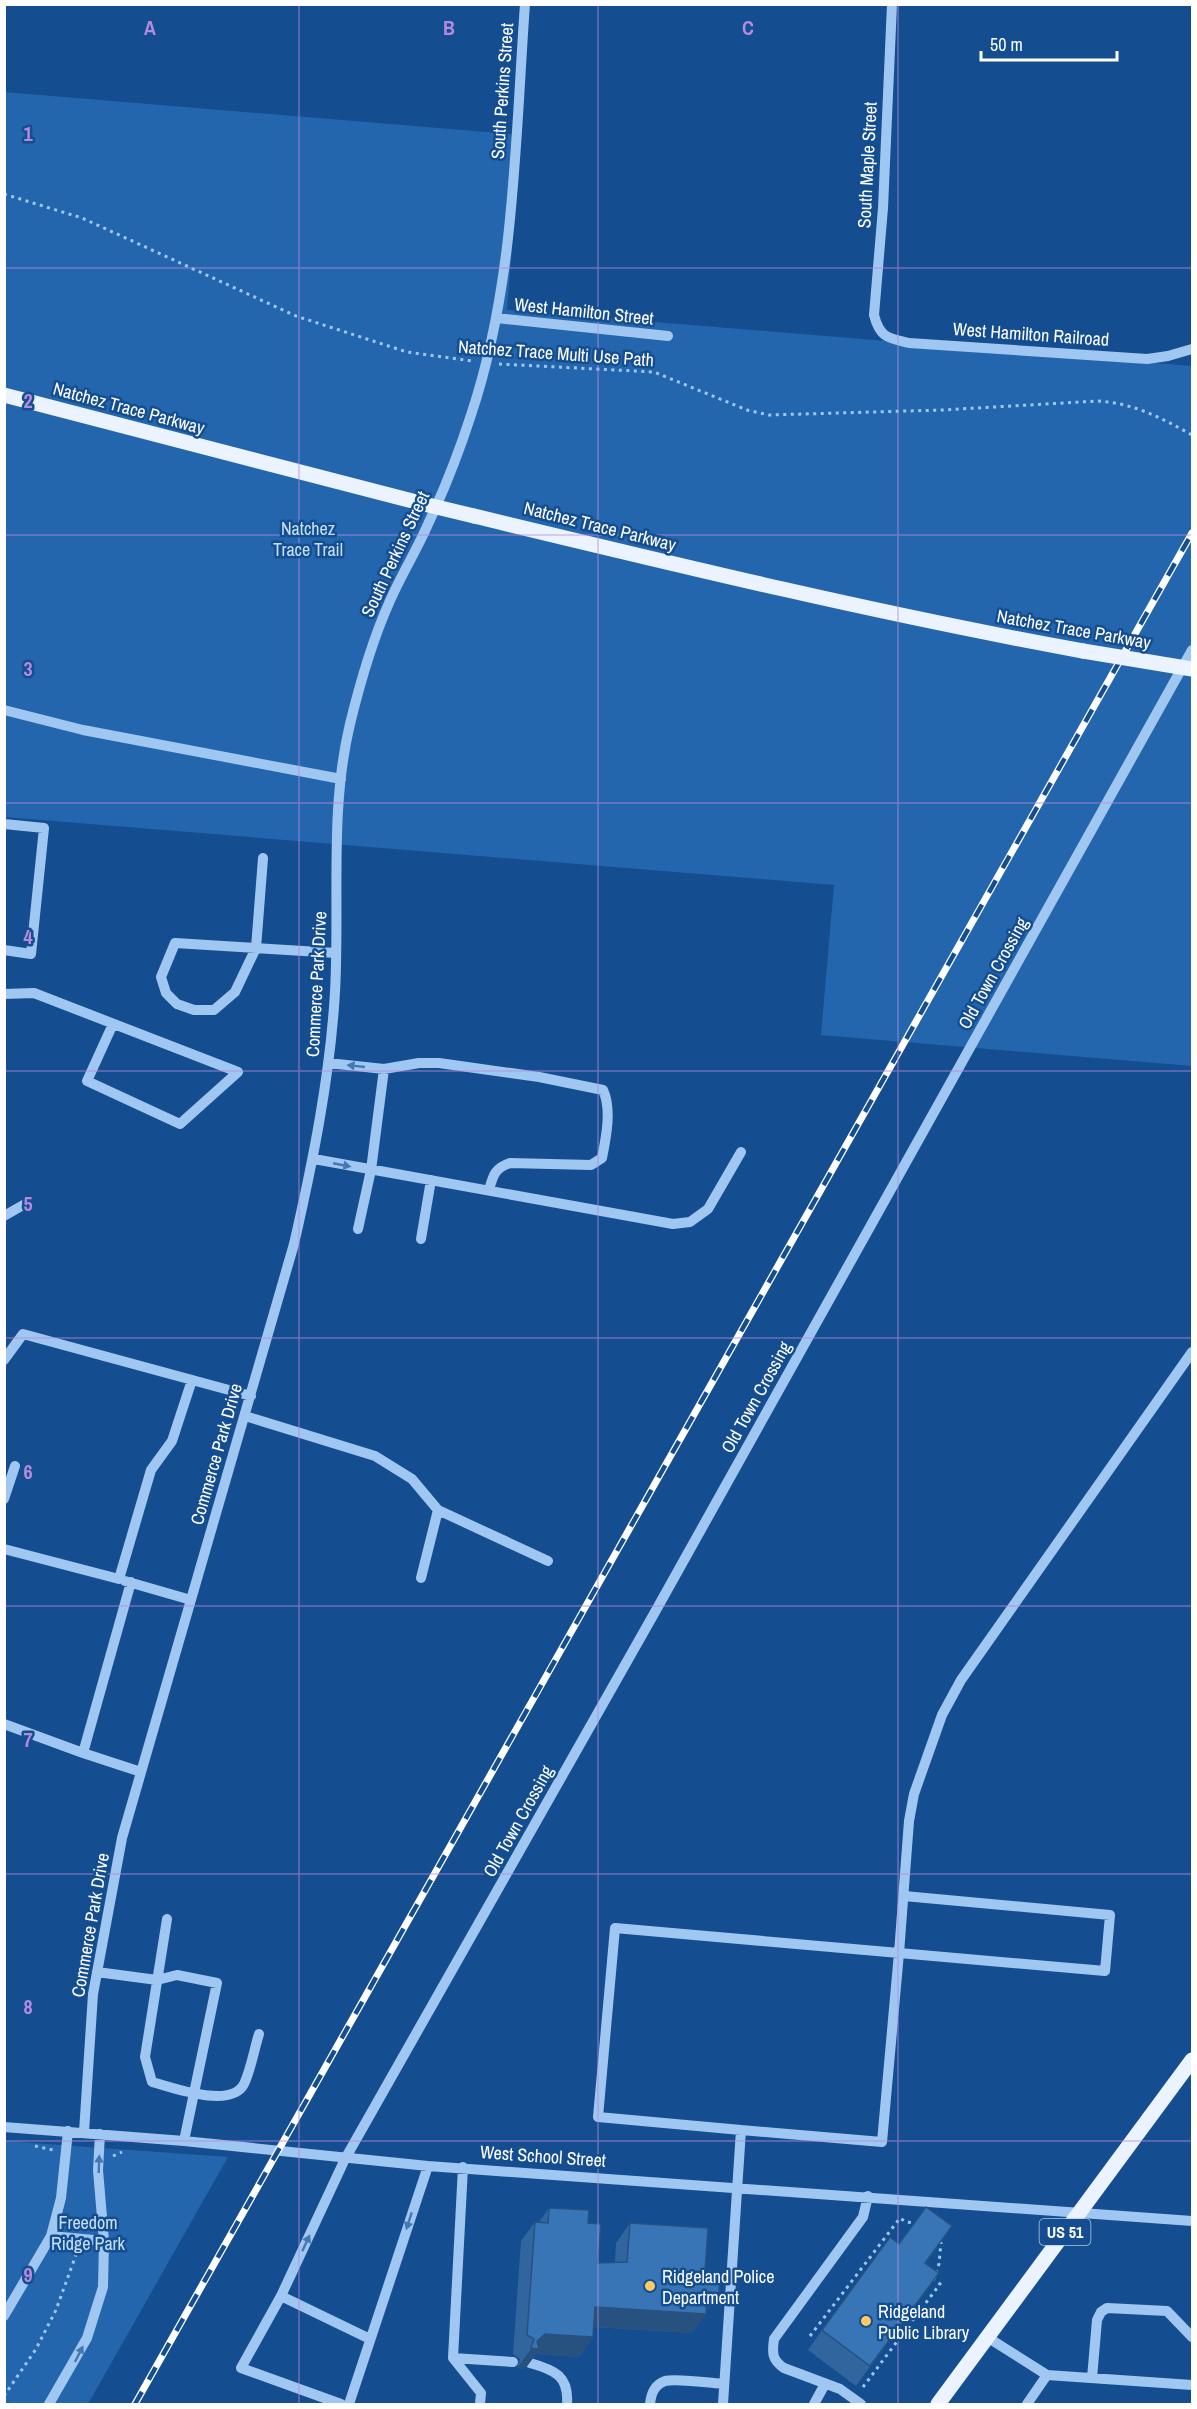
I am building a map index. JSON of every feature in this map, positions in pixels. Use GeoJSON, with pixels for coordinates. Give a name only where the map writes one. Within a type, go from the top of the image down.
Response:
{"type":"FeatureCollection","features":[{"type":"Feature","properties":{"kind":"main road","name":"Natchez Trace Parkway"},"geometry":{"type":"LineString","coordinates":[[4,395],[424,504],[707,572],[954,627],[1192,669]]}},
{"type":"Feature","properties":{"kind":"main road","name":"US 51"},"geometry":{"type":"LineString","coordinates":[[938,2404],[1192,2062]]}},
{"type":"Feature","properties":{"kind":"street","name":"South Perkins Street"},"geometry":{"type":"LineString","coordinates":[[341,779],[349,727],[369,656],[389,604],[429,523],[453,467],[472,414],[486,363],[507,254],[525,4]]}},
{"type":"Feature","properties":{"kind":"street","name":"South Maple Street"},"geometry":{"type":"LineString","coordinates":[[877,326],[874,299],[883,208],[892,4]]}},
{"type":"Feature","properties":{"kind":"street","name":"West Hamilton Street"},"geometry":{"type":"LineString","coordinates":[[496,318],[668,336]]}},
{"type":"Feature","properties":{"kind":"street","name":"West Hamilton Railroad"},"geometry":{"type":"LineString","coordinates":[[877,326],[886,338],[909,342],[1147,359],[1190,350]]}},
{"type":"Feature","properties":{"kind":"street","name":"Old Town Crossing"},"geometry":{"type":"LineString","coordinates":[[341,2404],[241,2368],[281,2296],[345,2159],[655,1612],[1192,650]]}},
{"type":"Feature","properties":{"kind":"street"},"geometry":{"type":"LineString","coordinates":[[4,710],[83,730],[341,779]]}},
{"type":"Feature","properties":{"kind":"street","name":"Commerce Park Drive"},"geometry":{"type":"LineString","coordinates":[[84,2132],[93,1994],[122,1838],[294,1244],[314,1159],[328,1064],[335,991],[341,779]]}},
{"type":"Feature","properties":{"kind":"street"},"geometry":{"type":"LineString","coordinates":[[4,824],[44,828],[31,954],[4,950]]}},
{"type":"Feature","properties":{"kind":"street"},"geometry":{"type":"LineString","coordinates":[[263,858],[256,948],[235,992],[214,1010],[194,1010],[177,1004],[166,993],[161,977],[175,943],[256,948],[336,953]]}},
{"type":"Feature","properties":{"kind":"street"},"geometry":{"type":"LineString","coordinates":[[4,994],[34,993],[238,1072],[180,1124],[87,1081],[113,1024]]}},
{"type":"Feature","properties":{"kind":"street"},"geometry":{"type":"LineString","coordinates":[[328,1064],[384,1069],[419,1063],[439,1063],[539,1077],[603,1090],[607,1098],[606,1137],[602,1158],[591,1165],[510,1163],[499,1166],[493,1174],[489,1190]]}},
{"type":"Feature","properties":{"kind":"street"},"geometry":{"type":"LineString","coordinates":[[358,1228],[371,1170],[384,1069]]}},
{"type":"Feature","properties":{"kind":"street"},"geometry":{"type":"LineString","coordinates":[[314,1159],[674,1224],[690,1222],[708,1209],[741,1152]]}},
{"type":"Feature","properties":{"kind":"street"},"geometry":{"type":"LineString","coordinates":[[421,1239],[431,1180]]}},
{"type":"Feature","properties":{"kind":"street"},"geometry":{"type":"LineString","coordinates":[[4,1216],[26,1204]]}},
{"type":"Feature","properties":{"kind":"street"},"geometry":{"type":"LineString","coordinates":[[4,1360],[23,1334],[251,1396]]}},
{"type":"Feature","properties":{"kind":"street"},"geometry":{"type":"LineString","coordinates":[[904,1896],[1110,1915],[1105,1971],[898,1953],[615,1928],[598,2117],[882,2142],[898,1953],[904,1896],[909,1821],[914,1794],[942,1715],[962,1680],[1192,1352]]}},
{"type":"Feature","properties":{"kind":"street"},"geometry":{"type":"LineString","coordinates":[[119,1579],[150,1470],[172,1441],[192,1380]]}},
{"type":"Feature","properties":{"kind":"street"},"geometry":{"type":"LineString","coordinates":[[245,1416],[375,1456],[412,1479],[438,1510],[548,1561]]}},
{"type":"Feature","properties":{"kind":"street"},"geometry":{"type":"LineString","coordinates":[[4,1499],[15,1466]]}},
{"type":"Feature","properties":{"kind":"street"},"geometry":{"type":"LineString","coordinates":[[421,1578],[438,1510]]}},
{"type":"Feature","properties":{"kind":"street"},"geometry":{"type":"LineString","coordinates":[[5,1550],[131,1582],[191,1600]]}},
{"type":"Feature","properties":{"kind":"street"},"geometry":{"type":"LineString","coordinates":[[83,1753],[131,1582]]}},
{"type":"Feature","properties":{"kind":"street"},"geometry":{"type":"LineString","coordinates":[[4,1724],[141,1772]]}},
{"type":"Feature","properties":{"kind":"street"},"geometry":{"type":"LineString","coordinates":[[167,1919],[145,2057],[153,2082],[193,2093],[228,2096],[244,2086],[259,2034]]}},
{"type":"Feature","properties":{"kind":"street"},"geometry":{"type":"LineString","coordinates":[[97,1972],[157,1980],[177,1975],[217,1983],[184,2141]]}},
{"type":"Feature","properties":{"kind":"street","name":"West School Street"},"geometry":{"type":"LineString","coordinates":[[4,2127],[184,2141],[428,2166],[1192,2221]]}},
{"type":"Feature","properties":{"kind":"street"},"geometry":{"type":"LineString","coordinates":[[723,2404],[741,2130]]}},
{"type":"Feature","properties":{"kind":"street"},"geometry":{"type":"LineString","coordinates":[[4,2316],[51,2236],[61,2198],[68,2131]]}},
{"type":"Feature","properties":{"kind":"street"},"geometry":{"type":"LineString","coordinates":[[49,2404],[87,2338],[98,2310],[103,2287],[104,2241],[98,2170],[100,2134]]}},
{"type":"Feature","properties":{"kind":"street"},"geometry":{"type":"LineString","coordinates":[[349,2404],[428,2166]]}},
{"type":"Feature","properties":{"kind":"street"},"geometry":{"type":"LineString","coordinates":[[463,2167],[453,2358],[481,2393],[480,2404]]}},
{"type":"Feature","properties":{"kind":"street"},"geometry":{"type":"LineString","coordinates":[[861,2404],[840,2389],[776,2362],[772,2350],[774,2339],[863,2217],[868,2196]]}},
{"type":"Feature","properties":{"kind":"street"},"geometry":{"type":"LineString","coordinates":[[51,2236],[104,2241]]}},
{"type":"Feature","properties":{"kind":"street"},"geometry":{"type":"LineString","coordinates":[[281,2296],[370,2338]]}},
{"type":"Feature","properties":{"kind":"street"},"geometry":{"type":"LineString","coordinates":[[1092,2378],[1097,2320],[1101,2312],[1107,2308],[1167,2311],[1192,2337]]}},
{"type":"Feature","properties":{"kind":"street"},"geometry":{"type":"LineString","coordinates":[[987,2337],[1047,2375],[1192,2385]]}},
{"type":"Feature","properties":{"kind":"street"},"geometry":{"type":"LineString","coordinates":[[453,2358],[513,2362]]}},
{"type":"Feature","properties":{"kind":"street"},"geometry":{"type":"LineString","coordinates":[[530,2363],[557,2373],[568,2391],[567,2404]]}},
{"type":"Feature","properties":{"kind":"street"},"geometry":{"type":"LineString","coordinates":[[1027,2404],[1047,2375]]}},
{"type":"Feature","properties":{"kind":"street"},"geometry":{"type":"LineString","coordinates":[[650,2404],[651,2394],[665,2381],[724,2384]]}},
{"type":"Feature","properties":{"kind":"street"},"geometry":{"type":"LineString","coordinates":[[814,2404],[825,2384]]}},
{"type":"Feature","properties":{"kind":"path","name":"Natchez Trace Multi Use Path"},"geometry":{"type":"LineString","coordinates":[[4,194],[81,218],[296,316],[407,352],[549,369],[654,372],[747,410],[769,415],[942,410],[1098,401],[1135,407],[1192,435]]}},
{"type":"Feature","properties":{"kind":"path"},"geometry":{"type":"LineString","coordinates":[[810,2336],[900,2218],[906,2222],[924,2223]]}},
{"type":"Feature","properties":{"kind":"path"},"geometry":{"type":"LineString","coordinates":[[863,2387],[940,2284],[934,2279],[939,2264],[941,2235]]}},
{"type":"Feature","properties":{"kind":"path"},"geometry":{"type":"LineString","coordinates":[[69,2252],[83,2253]]}},
{"type":"Feature","properties":{"kind":"path"},"geometry":{"type":"LineString","coordinates":[[4,2396],[36,2349],[56,2310],[77,2252]]}},
{"type":"Feature","properties":{"kind":"green space","name":"Natchez Trace Trail"},"geometry":{"type":"Polygon","coordinates":[[[4,92],[521,135],[507,310],[1192,366],[1192,1066],[821,1035],[834,885],[5,817],[4,92]]]}},
{"type":"Feature","properties":{"kind":"green space","name":"Freedom Ridge Park"},"geometry":{"type":"Polygon","coordinates":[[[4,2141],[228,2157],[88,2404],[5,2404],[4,2141]]]}},
{"type":"Feature","properties":{"kind":"building","name":"Ridgeland Public Library"},"geometry":{"type":"Polygon","coordinates":[[[926,2207],[952,2226],[925,2263],[939,2273],[870,2366],[822,2330],[890,2237],[899,2244],[926,2207]]]}},
{"type":"Feature","properties":{"kind":"building"},"geometry":{"type":"Polygon","coordinates":[[[549,2208],[589,2210],[588,2223],[601,2224],[598,2263],[627,2262],[630,2223],[708,2228],[705,2271],[720,2272],[719,2293],[707,2292],[706,2314],[595,2307],[593,2337],[545,2334],[537,2341],[539,2349],[531,2348],[534,2339],[527,2335],[535,2222],[548,2223],[549,2208]]]}},
{"type":"Feature","properties":{"kind":"railway"},"geometry":{"type":"LineString","coordinates":[[135,2404],[1192,533]]}},
{"type":"Feature","properties":{"kind":"place","name":"Ridgeland Police Department"},"geometry":{"type":"Point","coordinates":[650,2286]}},
{"type":"Feature","properties":{"kind":"place","name":"Ridgeland Public Library"},"geometry":{"type":"Point","coordinates":[866,2321]}}]}
